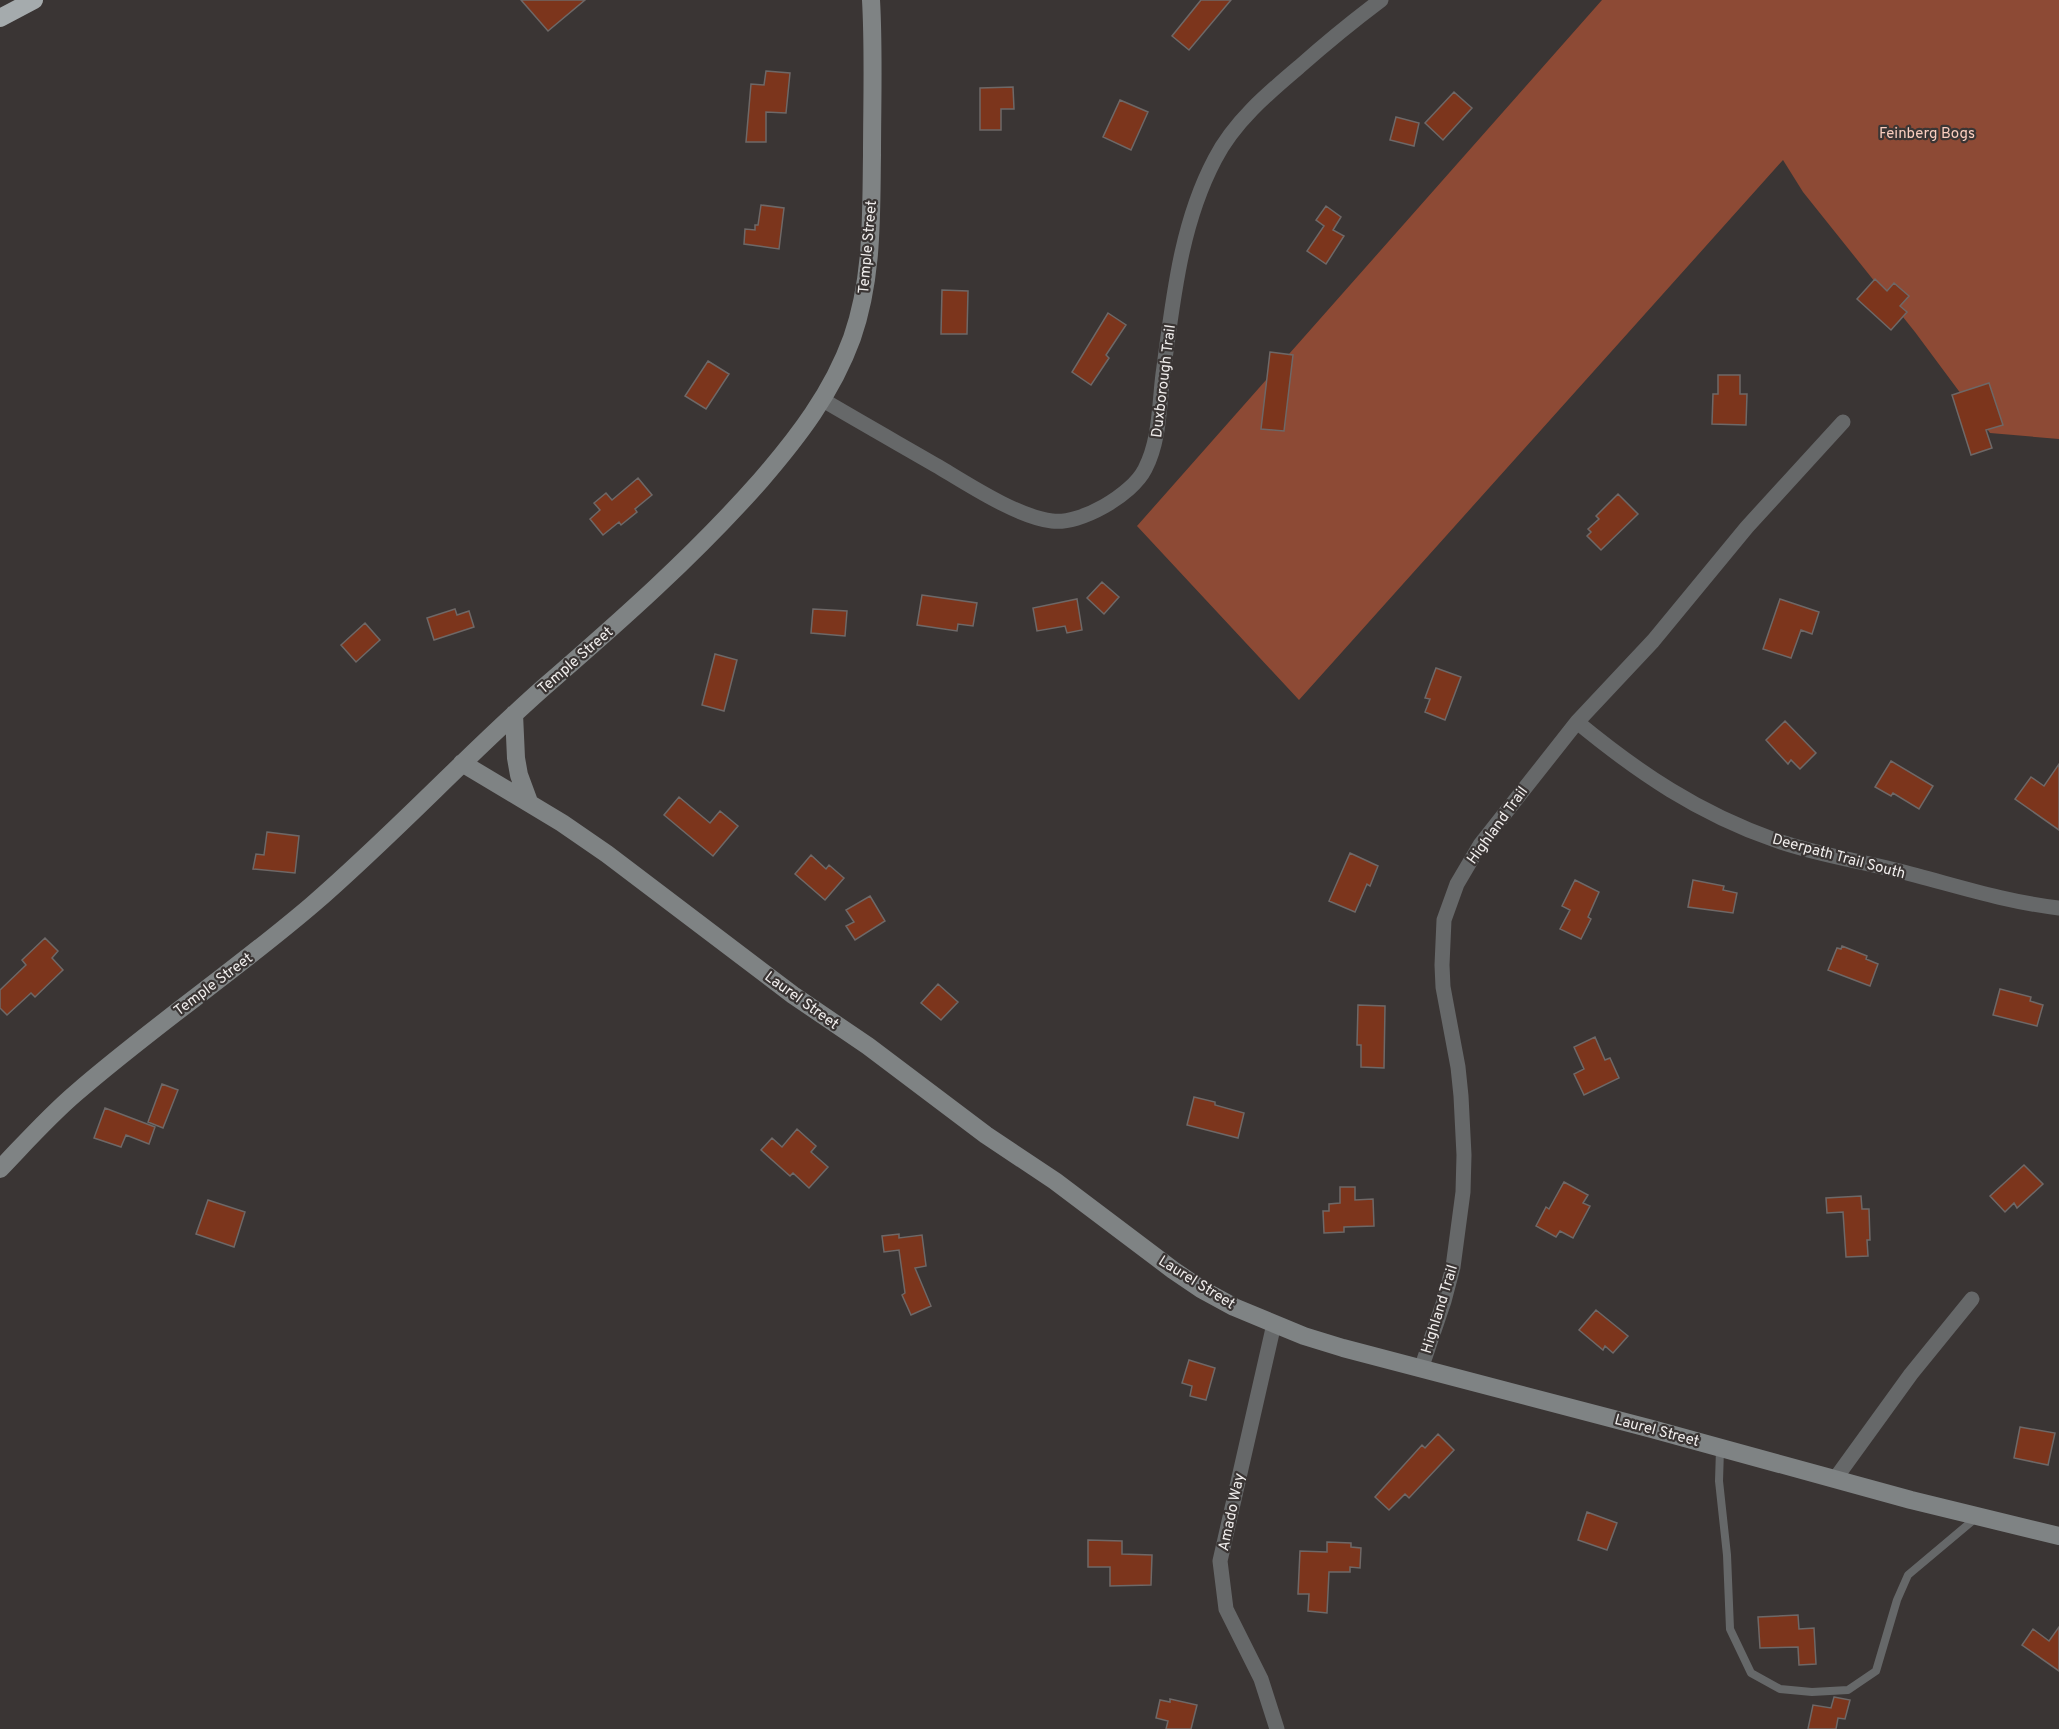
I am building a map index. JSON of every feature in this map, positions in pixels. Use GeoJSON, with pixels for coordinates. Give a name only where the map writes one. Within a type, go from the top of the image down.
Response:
{"type":"FeatureCollection","features":[{"type":"Feature","properties":{"kind":"highway"},"geometry":{"type":"LineString","coordinates":[[0,18],[34,0]]}},
{"type":"Feature","properties":{"kind":"main road","name":"Temple Street"},"geometry":{"type":"LineString","coordinates":[[0,1169],[45,1122],[106,1067],[256,951],[333,887],[514,714],[656,590],[704,543],[803,430],[823,400],[852,337],[862,299],[870,251],[873,55],[871,0]]}},
{"type":"Feature","properties":{"kind":"main road"},"geometry":{"type":"LineString","coordinates":[[514,714],[516,758],[519,775],[529,802]]}},
{"type":"Feature","properties":{"kind":"main road","name":"Laurel Street"},"geometry":{"type":"LineString","coordinates":[[462,763],[529,802],[607,854],[793,995],[868,1046],[986,1135],[1055,1181],[1173,1270],[1226,1302],[1274,1324],[1343,1348],[2059,1536]]}},
{"type":"Feature","properties":{"kind":"street","name":"Duxborough Trail"},"geometry":{"type":"LineString","coordinates":[[823,400],[972,486],[1035,518],[1054,522],[1073,519],[1110,503],[1135,483],[1145,471],[1155,445],[1180,262],[1196,202],[1214,159],[1226,139],[1259,104],[1312,55],[1381,0]]}},
{"type":"Feature","properties":{"kind":"street","name":"Highland Trail"},"geometry":{"type":"LineString","coordinates":[[1421,1369],[1453,1267],[1463,1192],[1461,1096],[1443,987],[1442,942],[1444,920],[1457,884],[1480,845],[1576,722],[1653,641],[1747,527],[1843,422]]}},
{"type":"Feature","properties":{"kind":"street","name":"Deerpath Trail South"},"geometry":{"type":"LineString","coordinates":[[1576,722],[1631,765],[1663,786],[1731,822],[1775,840],[1815,852],[1896,870],[1980,894],[2023,904],[2059,908]]}},
{"type":"Feature","properties":{"kind":"street"},"geometry":{"type":"LineString","coordinates":[[1835,1479],[1911,1374],[1971,1299]]}},
{"type":"Feature","properties":{"kind":"street","name":"Amado Way"},"geometry":{"type":"LineString","coordinates":[[1274,1324],[1220,1561],[1226,1609],[1261,1679],[1277,1729]]}},
{"type":"Feature","properties":{"kind":"lane"},"geometry":{"type":"LineString","coordinates":[[1720,1448],[1719,1480],[1727,1556],[1730,1629],[1751,1673],[1780,1689],[1812,1692],[1848,1690],[1876,1671],[1897,1600],[1908,1575],[1978,1516]]}},
{"type":"Feature","properties":{"kind":"green space","name":"Feinberg Bogs"},"geometry":{"type":"Polygon","coordinates":[[[1602,0],[2059,0],[2059,439],[1990,433],[1915,332],[1803,192],[1783,160],[1299,700],[1137,526],[1602,0]]]}},
{"type":"Feature","properties":{"kind":"building"},"geometry":{"type":"Polygon","coordinates":[[[521,0],[585,0],[548,31],[521,0]]]}},
{"type":"Feature","properties":{"kind":"building"},"geometry":{"type":"Polygon","coordinates":[[[1201,0],[1231,0],[1189,50],[1172,36],[1201,0]]]}},
{"type":"Feature","properties":{"kind":"building"},"geometry":{"type":"Polygon","coordinates":[[[766,71],[790,73],[786,113],[766,112],[766,142],[746,142],[751,84],[764,85],[766,71]]]}},
{"type":"Feature","properties":{"kind":"building"},"geometry":{"type":"Polygon","coordinates":[[[1013,87],[1014,109],[1001,109],[1001,130],[980,130],[980,88],[1013,87]]]}},
{"type":"Feature","properties":{"kind":"building"},"geometry":{"type":"Polygon","coordinates":[[[1454,92],[1472,108],[1443,140],[1425,123],[1454,92]]]}},
{"type":"Feature","properties":{"kind":"building"},"geometry":{"type":"Polygon","coordinates":[[[1120,100],[1148,112],[1131,150],[1103,137],[1120,100]]]}},
{"type":"Feature","properties":{"kind":"building"},"geometry":{"type":"Polygon","coordinates":[[[1396,117],[1419,123],[1414,146],[1390,140],[1396,117]]]}},
{"type":"Feature","properties":{"kind":"building"},"geometry":{"type":"Polygon","coordinates":[[[761,205],[784,208],[779,249],[744,244],[745,229],[755,230],[755,225],[758,225],[761,205]]]}},
{"type":"Feature","properties":{"kind":"building"},"geometry":{"type":"Polygon","coordinates":[[[1326,206],[1341,217],[1333,230],[1344,236],[1326,264],[1307,251],[1324,226],[1316,220],[1326,206]]]}},
{"type":"Feature","properties":{"kind":"building"},"geometry":{"type":"Polygon","coordinates":[[[1875,279],[1887,291],[1894,283],[1909,296],[1900,306],[1907,312],[1891,330],[1857,299],[1875,279]]]}},
{"type":"Feature","properties":{"kind":"building"},"geometry":{"type":"Polygon","coordinates":[[[942,290],[968,291],[967,334],[941,334],[942,290]]]}},
{"type":"Feature","properties":{"kind":"building"},"geometry":{"type":"Polygon","coordinates":[[[1108,313],[1126,325],[1106,355],[1109,358],[1091,385],[1072,372],[1108,313]]]}},
{"type":"Feature","properties":{"kind":"building"},"geometry":{"type":"Polygon","coordinates":[[[1270,352],[1293,355],[1284,431],[1261,429],[1270,352]]]}},
{"type":"Feature","properties":{"kind":"building"},"geometry":{"type":"Polygon","coordinates":[[[708,361],[729,374],[706,409],[685,396],[708,361]]]}},
{"type":"Feature","properties":{"kind":"building"},"geometry":{"type":"Polygon","coordinates":[[[1718,375],[1740,375],[1740,394],[1747,394],[1746,425],[1712,424],[1713,394],[1718,394],[1718,375]]]}},
{"type":"Feature","properties":{"kind":"building"},"geometry":{"type":"Polygon","coordinates":[[[1989,383],[2003,425],[1986,430],[1992,448],[1971,455],[1952,395],[1989,383]]]}},
{"type":"Feature","properties":{"kind":"building"},"geometry":{"type":"Polygon","coordinates":[[[638,478],[652,495],[635,509],[637,512],[621,525],[619,522],[603,535],[590,519],[600,510],[594,503],[606,493],[612,500],[638,478]]]}},
{"type":"Feature","properties":{"kind":"building"},"geometry":{"type":"Polygon","coordinates":[[[1618,494],[1638,514],[1601,550],[1587,536],[1591,532],[1588,529],[1599,519],[1596,516],[1618,494]]]}},
{"type":"Feature","properties":{"kind":"building"},"geometry":{"type":"Polygon","coordinates":[[[1102,582],[1119,597],[1104,614],[1087,598],[1102,582]]]}},
{"type":"Feature","properties":{"kind":"building"},"geometry":{"type":"Polygon","coordinates":[[[922,595],[977,603],[973,626],[958,624],[957,631],[917,625],[922,595]]]}},
{"type":"Feature","properties":{"kind":"building"},"geometry":{"type":"Polygon","coordinates":[[[1077,599],[1082,630],[1067,633],[1065,626],[1037,631],[1033,608],[1077,599]]]}},
{"type":"Feature","properties":{"kind":"building"},"geometry":{"type":"Polygon","coordinates":[[[1780,599],[1819,612],[1812,634],[1801,630],[1791,658],[1763,649],[1780,599]]]}},
{"type":"Feature","properties":{"kind":"building"},"geometry":{"type":"Polygon","coordinates":[[[455,609],[457,615],[469,611],[474,627],[434,640],[427,618],[455,609]]]}},
{"type":"Feature","properties":{"kind":"building"},"geometry":{"type":"Polygon","coordinates":[[[813,609],[847,611],[845,636],[811,633],[813,609]]]}},
{"type":"Feature","properties":{"kind":"building"},"geometry":{"type":"Polygon","coordinates":[[[365,623],[380,640],[356,662],[341,645],[365,623]]]}},
{"type":"Feature","properties":{"kind":"building"},"geometry":{"type":"Polygon","coordinates":[[[715,654],[737,660],[724,711],[702,705],[715,654]]]}},
{"type":"Feature","properties":{"kind":"building"},"geometry":{"type":"Polygon","coordinates":[[[1436,668],[1461,677],[1445,720],[1425,712],[1430,699],[1425,698],[1436,668]]]}},
{"type":"Feature","properties":{"kind":"building"},"geometry":{"type":"Polygon","coordinates":[[[1785,721],[1816,753],[1800,769],[1791,760],[1788,764],[1766,740],[1785,721]]]}},
{"type":"Feature","properties":{"kind":"building"},"geometry":{"type":"Polygon","coordinates":[[[1891,761],[1933,786],[1919,809],[1893,793],[1891,796],[1875,787],[1891,761]]]}},
{"type":"Feature","properties":{"kind":"building"},"geometry":{"type":"Polygon","coordinates":[[[2059,764],[2059,830],[2015,799],[2031,777],[2044,786],[2059,764]]]}},
{"type":"Feature","properties":{"kind":"building"},"geometry":{"type":"Polygon","coordinates":[[[679,797],[710,823],[720,811],[738,826],[713,856],[664,815],[679,797]]]}},
{"type":"Feature","properties":{"kind":"building"},"geometry":{"type":"Polygon","coordinates":[[[267,832],[299,836],[295,873],[253,869],[256,854],[264,855],[267,832]]]}},
{"type":"Feature","properties":{"kind":"building"},"geometry":{"type":"Polygon","coordinates":[[[1350,853],[1378,866],[1355,912],[1329,901],[1350,853]]]}},
{"type":"Feature","properties":{"kind":"building"},"geometry":{"type":"Polygon","coordinates":[[[811,855],[826,869],[829,865],[844,878],[825,900],[795,874],[811,855]]]}},
{"type":"Feature","properties":{"kind":"building"},"geometry":{"type":"Polygon","coordinates":[[[1575,880],[1599,892],[1588,917],[1591,919],[1581,939],[1560,929],[1570,910],[1562,906],[1575,880]]]}},
{"type":"Feature","properties":{"kind":"building"},"geometry":{"type":"Polygon","coordinates":[[[1693,880],[1724,886],[1723,890],[1737,893],[1733,913],[1688,907],[1693,880]]]}},
{"type":"Feature","properties":{"kind":"building"},"geometry":{"type":"Polygon","coordinates":[[[870,896],[885,921],[855,940],[846,926],[854,922],[846,910],[870,896]]]}},
{"type":"Feature","properties":{"kind":"building"},"geometry":{"type":"Polygon","coordinates":[[[45,938],[58,951],[52,958],[63,970],[35,997],[31,993],[7,1015],[0,1008],[0,990],[26,965],[22,960],[45,938]]]}},
{"type":"Feature","properties":{"kind":"building"},"geometry":{"type":"Polygon","coordinates":[[[1842,946],[1867,956],[1866,959],[1878,964],[1870,986],[1828,970],[1837,948],[1841,949],[1842,946]]]}},
{"type":"Feature","properties":{"kind":"building"},"geometry":{"type":"Polygon","coordinates":[[[938,984],[958,1002],[941,1020],[921,1003],[938,984]]]}},
{"type":"Feature","properties":{"kind":"building"},"geometry":{"type":"Polygon","coordinates":[[[2000,989],[2031,997],[2030,1001],[2043,1005],[2037,1026],[1993,1015],[2000,989]]]}},
{"type":"Feature","properties":{"kind":"building"},"geometry":{"type":"Polygon","coordinates":[[[1358,1005],[1385,1006],[1384,1068],[1361,1067],[1361,1045],[1357,1045],[1358,1005]]]}},
{"type":"Feature","properties":{"kind":"building"},"geometry":{"type":"Polygon","coordinates":[[[1595,1037],[1605,1060],[1610,1058],[1619,1078],[1584,1095],[1574,1074],[1584,1069],[1574,1047],[1595,1037]]]}},
{"type":"Feature","properties":{"kind":"building"},"geometry":{"type":"Polygon","coordinates":[[[162,1084],[178,1090],[163,1128],[148,1122],[162,1084]]]}},
{"type":"Feature","properties":{"kind":"building"},"geometry":{"type":"Polygon","coordinates":[[[1194,1097],[1244,1113],[1238,1138],[1187,1125],[1194,1097]]]}},
{"type":"Feature","properties":{"kind":"building"},"geometry":{"type":"Polygon","coordinates":[[[105,1108],[155,1127],[149,1144],[126,1135],[121,1147],[94,1138],[105,1108]]]}},
{"type":"Feature","properties":{"kind":"building"},"geometry":{"type":"Polygon","coordinates":[[[797,1129],[816,1146],[811,1152],[828,1167],[809,1188],[793,1173],[790,1176],[761,1150],[772,1138],[782,1147],[797,1129]]]}},
{"type":"Feature","properties":{"kind":"building"},"geometry":{"type":"Polygon","coordinates":[[[2024,1165],[2043,1184],[2017,1208],[2014,1203],[2005,1212],[1990,1196],[2024,1165]]]}},
{"type":"Feature","properties":{"kind":"building"},"geometry":{"type":"Polygon","coordinates":[[[1564,1182],[1588,1195],[1583,1203],[1590,1206],[1573,1238],[1560,1231],[1556,1237],[1536,1226],[1546,1207],[1549,1209],[1564,1182]]]}},
{"type":"Feature","properties":{"kind":"building"},"geometry":{"type":"Polygon","coordinates":[[[1340,1187],[1355,1187],[1355,1200],[1373,1199],[1374,1226],[1344,1227],[1344,1232],[1324,1233],[1323,1211],[1329,1211],[1329,1204],[1340,1203],[1340,1187]]]}},
{"type":"Feature","properties":{"kind":"building"},"geometry":{"type":"Polygon","coordinates":[[[1861,1196],[1862,1209],[1869,1209],[1868,1256],[1846,1257],[1843,1212],[1827,1213],[1826,1198],[1861,1196]]]}},
{"type":"Feature","properties":{"kind":"building"},"geometry":{"type":"Polygon","coordinates":[[[208,1200],[245,1212],[234,1247],[196,1234],[208,1200]]]}},
{"type":"Feature","properties":{"kind":"building"},"geometry":{"type":"Polygon","coordinates":[[[899,1234],[899,1238],[922,1235],[926,1266],[915,1268],[931,1306],[911,1315],[902,1295],[905,1293],[899,1250],[884,1252],[882,1236],[899,1234]]]}},
{"type":"Feature","properties":{"kind":"building"},"geometry":{"type":"Polygon","coordinates":[[[1596,1310],[1628,1336],[1613,1353],[1605,1346],[1603,1350],[1579,1330],[1596,1310]]]}},
{"type":"Feature","properties":{"kind":"building"},"geometry":{"type":"Polygon","coordinates":[[[1189,1360],[1215,1368],[1206,1400],[1190,1396],[1192,1386],[1182,1383],[1189,1360]]]}},
{"type":"Feature","properties":{"kind":"building"},"geometry":{"type":"Polygon","coordinates":[[[2020,1427],[2055,1433],[2048,1465],[2014,1458],[2020,1427]]]}},
{"type":"Feature","properties":{"kind":"building"},"geometry":{"type":"Polygon","coordinates":[[[1438,1434],[1454,1450],[1409,1498],[1405,1494],[1389,1510],[1375,1497],[1422,1445],[1425,1448],[1438,1434]]]}},
{"type":"Feature","properties":{"kind":"building"},"geometry":{"type":"Polygon","coordinates":[[[1587,1512],[1617,1523],[1607,1550],[1578,1540],[1587,1512]]]}},
{"type":"Feature","properties":{"kind":"building"},"geometry":{"type":"Polygon","coordinates":[[[1088,1540],[1122,1541],[1122,1554],[1152,1555],[1151,1585],[1110,1586],[1110,1567],[1088,1567],[1088,1540]]]}},
{"type":"Feature","properties":{"kind":"building"},"geometry":{"type":"Polygon","coordinates":[[[1327,1542],[1351,1543],[1351,1547],[1361,1548],[1360,1568],[1350,1567],[1350,1572],[1329,1572],[1327,1613],[1308,1611],[1309,1594],[1298,1594],[1300,1551],[1327,1552],[1327,1542]]]}},
{"type":"Feature","properties":{"kind":"building"},"geometry":{"type":"Polygon","coordinates":[[[1798,1615],[1799,1629],[1814,1628],[1816,1664],[1799,1665],[1798,1647],[1760,1648],[1758,1617],[1798,1615]]]}},
{"type":"Feature","properties":{"kind":"building"},"geometry":{"type":"Polygon","coordinates":[[[2059,1627],[2059,1671],[2022,1645],[2033,1629],[2049,1641],[2059,1627]]]}},
{"type":"Feature","properties":{"kind":"building"},"geometry":{"type":"Polygon","coordinates":[[[1834,1697],[1850,1700],[1845,1719],[1838,1718],[1836,1729],[1808,1729],[1813,1705],[1831,1708],[1834,1697]]]}},
{"type":"Feature","properties":{"kind":"building"},"geometry":{"type":"Polygon","coordinates":[[[1170,1699],[1197,1705],[1191,1729],[1166,1729],[1168,1721],[1156,1718],[1160,1700],[1170,1702],[1170,1699]]]}}]}
